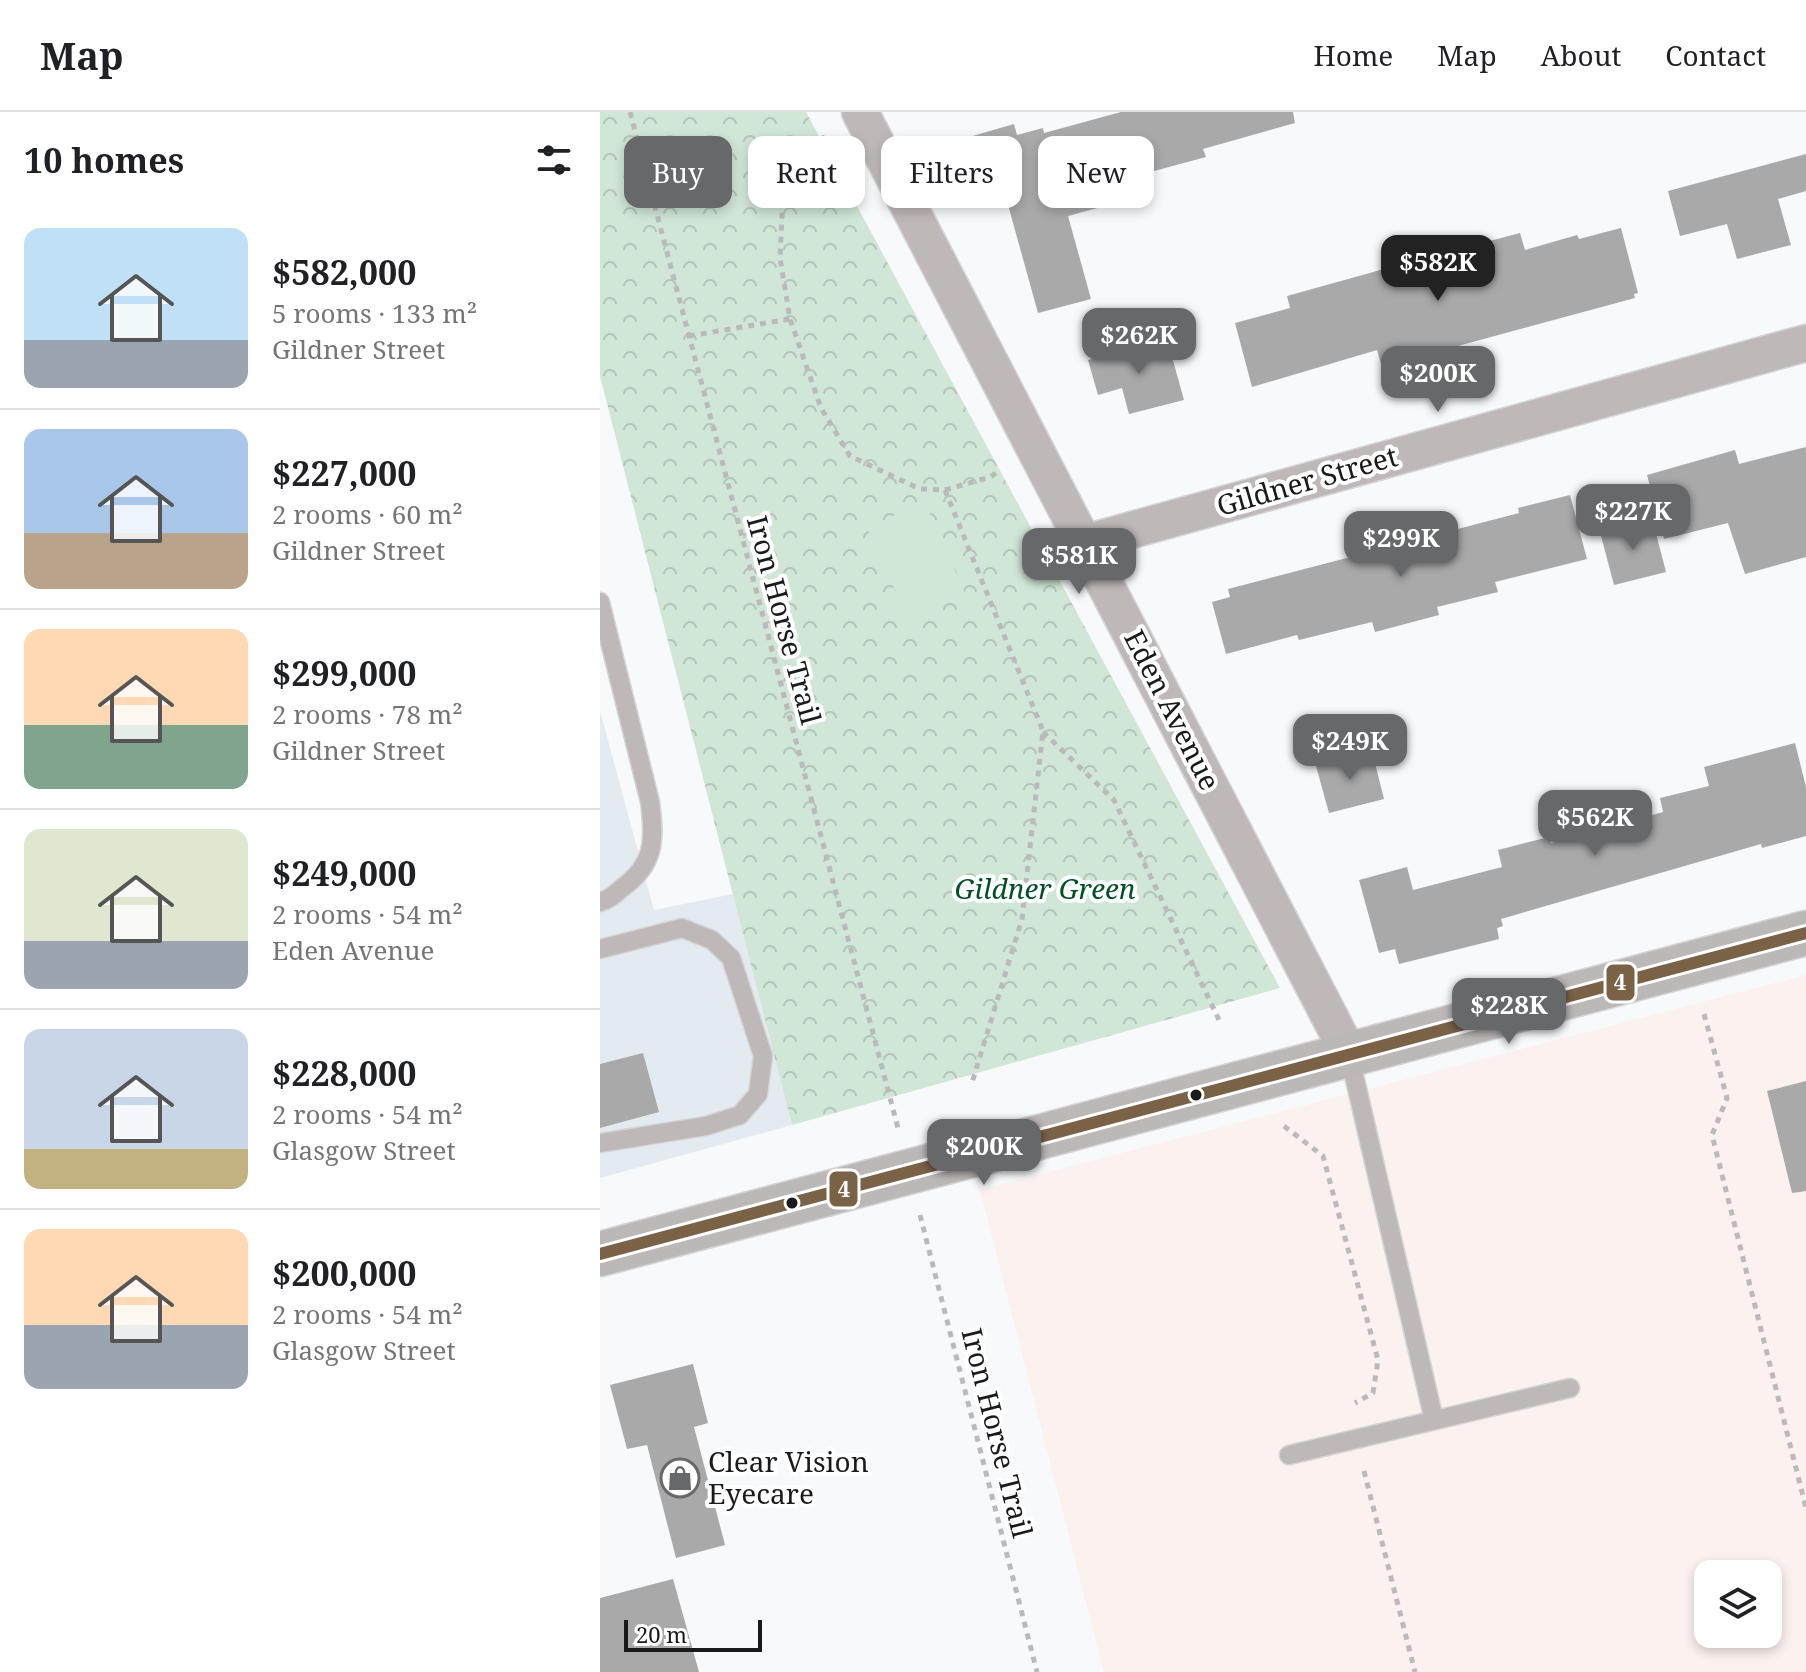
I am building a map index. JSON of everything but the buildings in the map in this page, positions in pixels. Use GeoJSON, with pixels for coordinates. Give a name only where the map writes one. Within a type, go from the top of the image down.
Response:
{"type":"FeatureCollection","features":[{"type":"Feature","properties":{"kind":"street","name":"Eden Avenue"},"geometry":{"type":"LineString","coordinates":[[847,122],[1035,448],[1349,1054]]}},
{"type":"Feature","properties":{"kind":"street","name":"Gildner Street"},"geometry":{"type":"LineString","coordinates":[[1085,543],[1806,343]]}},
{"type":"Feature","properties":{"kind":"street"},"geometry":{"type":"LineString","coordinates":[[600,1254],[1806,933]]}},
{"type":"Feature","properties":{"kind":"lane"},"geometry":{"type":"LineString","coordinates":[[600,602],[650,802],[654,830],[649,860],[634,879],[600,902]]}},
{"type":"Feature","properties":{"kind":"lane"},"geometry":{"type":"LineString","coordinates":[[600,949],[682,928],[712,940],[731,958],[763,1056],[758,1094],[740,1115],[706,1126],[600,1143]]}},
{"type":"Feature","properties":{"kind":"lane"},"geometry":{"type":"LineString","coordinates":[[1349,1054],[1434,1420]]}},
{"type":"Feature","properties":{"kind":"lane"},"geometry":{"type":"LineString","coordinates":[[1289,1455],[1570,1388]]}},
{"type":"Feature","properties":{"kind":"path","name":"Iron Horse Trail"},"geometry":{"type":"LineString","coordinates":[[630,112],[900,1139]]}},
{"type":"Feature","properties":{"kind":"path"},"geometry":{"type":"LineString","coordinates":[[847,122],[802,147],[784,175],[780,258],[790,319],[821,408],[850,456],[920,489],[945,490],[990,477],[1035,448]]}},
{"type":"Feature","properties":{"kind":"path"},"geometry":{"type":"LineString","coordinates":[[689,336],[790,319]]}},
{"type":"Feature","properties":{"kind":"path"},"geometry":{"type":"LineString","coordinates":[[945,490],[1043,731],[1114,800],[1220,1022]]}},
{"type":"Feature","properties":{"kind":"path"},"geometry":{"type":"LineString","coordinates":[[971,1086],[1022,919],[1043,731]]}},
{"type":"Feature","properties":{"kind":"path"},"geometry":{"type":"LineString","coordinates":[[1704,1014],[1727,1098],[1712,1135],[1806,1508]]}},
{"type":"Feature","properties":{"kind":"path"},"geometry":{"type":"LineString","coordinates":[[1284,1126],[1323,1156],[1378,1360],[1373,1393],[1348,1407],[1415,1672]]}},
{"type":"Feature","properties":{"kind":"path","name":"Iron Horse Trail"},"geometry":{"type":"LineString","coordinates":[[917,1203],[1037,1672]]}},
{"type":"Feature","properties":{"kind":"shaded area"},"geometry":{"type":"Polygon","coordinates":[[[600,711],[654,910],[733,894],[792,1125],[600,1178],[600,711]]]}},
{"type":"Feature","properties":{"kind":"shaded area"},"geometry":{"type":"Polygon","coordinates":[[[1806,975],[1806,1672],[1104,1672],[980,1190],[1806,975]]]}},
{"type":"Feature","properties":{"kind":"green space","name":"Gildner Green"},"geometry":{"type":"Polygon","coordinates":[[[600,112],[806,112],[819,136],[748,136],[748,208],[858,208],[1280,988],[792,1125],[600,376],[600,112]]]}},
{"type":"Feature","properties":{"kind":"green space"},"geometry":{"type":"Polygon","coordinates":[[[925,502],[965,593],[907,618],[867,527],[925,502]]]}},
{"type":"Feature","properties":{"kind":"transit line","name":"4"},"geometry":{"type":"LineString","coordinates":[[600,1254],[1806,933]]}},
{"type":"Feature","properties":{"kind":"place","name":"Clear Vision Eyecare"},"geometry":{"type":"Point","coordinates":[680,1478]}}]}
